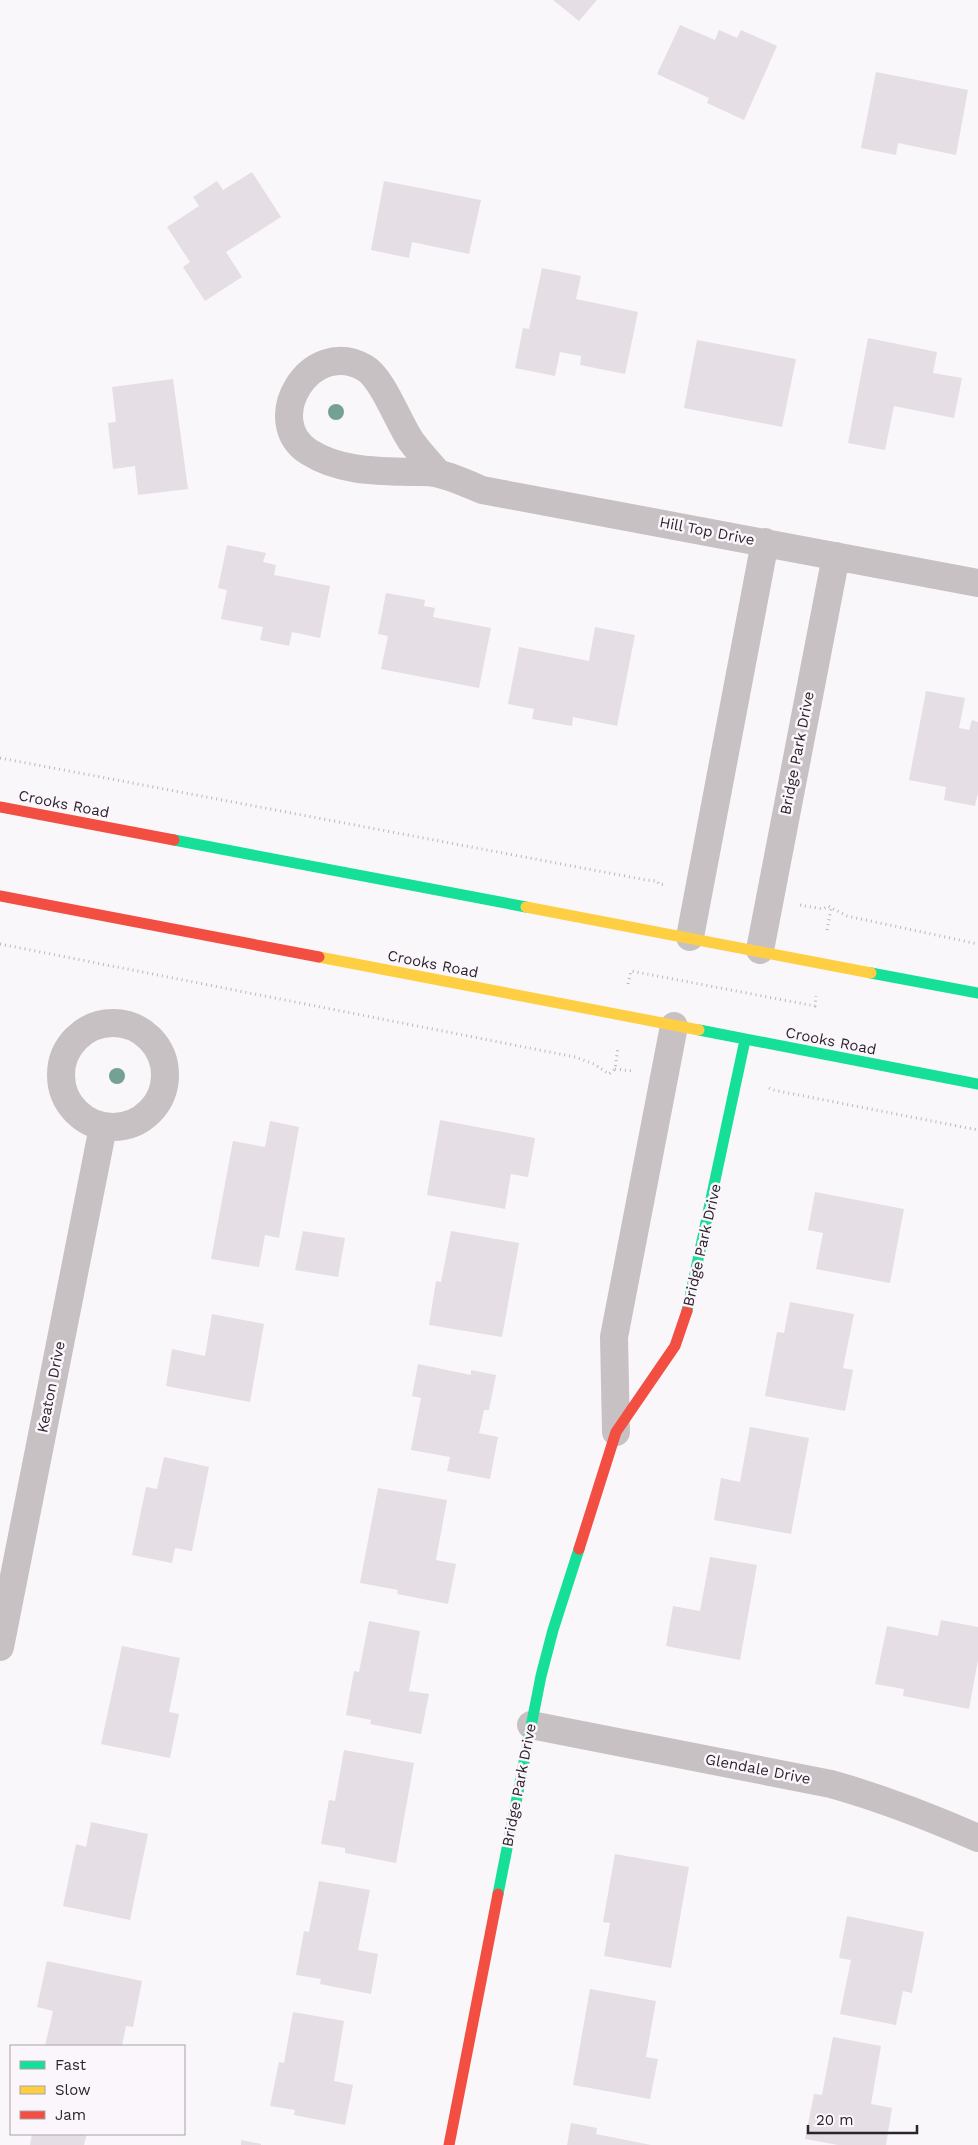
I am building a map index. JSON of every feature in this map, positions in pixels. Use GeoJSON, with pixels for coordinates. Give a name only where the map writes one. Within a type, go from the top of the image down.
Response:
{"type":"FeatureCollection","features":[{"type":"Feature","properties":{"kind":"main road","name":"Crooks Road"},"geometry":{"type":"LineString","coordinates":[[0,807],[760,950],[978,993]]}},
{"type":"Feature","properties":{"kind":"main road","name":"Crooks Road"},"geometry":{"type":"LineString","coordinates":[[0,896],[978,1084]]}},
{"type":"Feature","properties":{"kind":"main road","name":"Bridge Park Drive"},"geometry":{"type":"LineString","coordinates":[[450,2145],[541,1676],[616,1432],[675,1346],[687,1313],[745,1040]]}},
{"type":"Feature","properties":{"kind":"street","name":"Hill Top Drive"},"geometry":{"type":"LineString","coordinates":[[438,473],[412,442],[378,379],[365,368],[350,362],[334,362],[318,366],[304,377],[294,391],[290,406],[290,423],[296,438],[307,451],[320,459],[338,465],[365,470],[438,473],[482,490],[978,583]]}},
{"type":"Feature","properties":{"kind":"street"},"geometry":{"type":"LineString","coordinates":[[690,937],[765,542]]}},
{"type":"Feature","properties":{"kind":"street","name":"Bridge Park Drive"},"geometry":{"type":"LineString","coordinates":[[760,950],[836,556]]}},
{"type":"Feature","properties":{"kind":"street","name":"Bridge Park Drive"},"geometry":{"type":"LineString","coordinates":[[616,1432],[614,1337],[674,1026]]}},
{"type":"Feature","properties":{"kind":"street","name":"Keaton Drive"},"geometry":{"type":"LineString","coordinates":[[0,1647],[103,1126]]}},
{"type":"Feature","properties":{"kind":"street","name":"Glendale Drive"},"geometry":{"type":"LineString","coordinates":[[531,1725],[830,1784],[914,1811],[978,1838]]}},
{"type":"Feature","properties":{"kind":"path"},"geometry":{"type":"LineString","coordinates":[[0,758],[626,877],[656,880],[659,884]]}},
{"type":"Feature","properties":{"kind":"path"},"geometry":{"type":"LineString","coordinates":[[823,909],[828,906],[848,916],[978,944]]}},
{"type":"Feature","properties":{"kind":"path"},"geometry":{"type":"LineString","coordinates":[[830,916],[831,909]]}},
{"type":"Feature","properties":{"kind":"path"},"geometry":{"type":"LineString","coordinates":[[0,944],[575,1057],[594,1064],[609,1074],[615,1069]]}},
{"type":"Feature","properties":{"kind":"path"},"geometry":{"type":"LineString","coordinates":[[626,992],[632,971],[815,1006],[817,992]]}},
{"type":"Feature","properties":{"kind":"path"},"geometry":{"type":"LineString","coordinates":[[771,1088],[773,1090],[978,1130]]}},
{"type":"Feature","properties":{"kind":"building"},"geometry":{"type":"Polygon","coordinates":[[[553,0],[597,0],[579,21],[553,0]]]}},
{"type":"Feature","properties":{"kind":"building"},"geometry":{"type":"Polygon","coordinates":[[[680,25],[715,40],[719,30],[737,38],[741,30],[777,46],[744,120],[707,103],[709,98],[657,74],[680,25]]]}},
{"type":"Feature","properties":{"kind":"building"},"geometry":{"type":"Polygon","coordinates":[[[876,72],[968,90],[956,155],[898,143],[896,155],[861,148],[876,72]]]}},
{"type":"Feature","properties":{"kind":"building"},"geometry":{"type":"Polygon","coordinates":[[[252,172],[281,217],[226,252],[242,277],[205,301],[183,267],[190,262],[167,227],[199,206],[193,197],[217,181],[223,190],[252,172]]]}},
{"type":"Feature","properties":{"kind":"building"},"geometry":{"type":"Polygon","coordinates":[[[384,181],[481,200],[469,254],[412,242],[409,258],[371,250],[384,181]]]}},
{"type":"Feature","properties":{"kind":"building"},"geometry":{"type":"Polygon","coordinates":[[[542,268],[581,276],[576,299],[638,312],[625,374],[580,365],[581,356],[560,352],[555,376],[515,368],[523,328],[529,329],[542,268]]]}},
{"type":"Feature","properties":{"kind":"building"},"geometry":{"type":"Polygon","coordinates":[[[868,338],[937,352],[933,373],[962,378],[954,418],[894,406],[885,450],[848,443],[868,338]]]}},
{"type":"Feature","properties":{"kind":"building"},"geometry":{"type":"Polygon","coordinates":[[[697,340],[796,359],[782,427],[684,408],[697,340]]]}},
{"type":"Feature","properties":{"kind":"building"},"geometry":{"type":"Polygon","coordinates":[[[173,379],[188,489],[138,495],[135,466],[113,469],[108,423],[116,422],[112,387],[173,379]]]}},
{"type":"Feature","properties":{"kind":"building"},"geometry":{"type":"Polygon","coordinates":[[[227,545],[266,553],[263,562],[276,565],[274,575],[330,586],[320,638],[292,632],[289,646],[260,640],[263,627],[221,619],[227,590],[218,588],[227,545]]]}},
{"type":"Feature","properties":{"kind":"building"},"geometry":{"type":"Polygon","coordinates":[[[386,593],[425,600],[424,606],[435,608],[433,617],[491,628],[479,688],[381,669],[388,636],[378,634],[386,593]]]}},
{"type":"Feature","properties":{"kind":"building"},"geometry":{"type":"Polygon","coordinates":[[[595,627],[635,635],[617,726],[573,717],[572,726],[532,719],[534,709],[508,704],[519,647],[589,661],[595,627]]]}},
{"type":"Feature","properties":{"kind":"building"},"geometry":{"type":"Polygon","coordinates":[[[926,691],[965,698],[959,728],[969,730],[972,720],[978,722],[978,793],[975,806],[944,800],[946,787],[909,780],[926,691]]]}},
{"type":"Feature","properties":{"kind":"building"},"geometry":{"type":"Polygon","coordinates":[[[440,1120],[535,1138],[528,1177],[511,1174],[505,1209],[427,1195],[440,1120]]]}},
{"type":"Feature","properties":{"kind":"building"},"geometry":{"type":"Polygon","coordinates":[[[270,1121],[299,1127],[279,1238],[265,1235],[259,1267],[211,1259],[233,1141],[265,1147],[270,1121]]]}},
{"type":"Feature","properties":{"kind":"building"},"geometry":{"type":"Polygon","coordinates":[[[815,1192],[904,1209],[890,1283],[816,1269],[823,1233],[808,1230],[815,1192]]]}},
{"type":"Feature","properties":{"kind":"building"},"geometry":{"type":"Polygon","coordinates":[[[303,1231],[345,1238],[338,1277],[295,1270],[303,1231]]]}},
{"type":"Feature","properties":{"kind":"building"},"geometry":{"type":"Polygon","coordinates":[[[451,1231],[519,1243],[502,1337],[429,1325],[436,1281],[441,1282],[451,1231]]]}},
{"type":"Feature","properties":{"kind":"building"},"geometry":{"type":"Polygon","coordinates":[[[790,1302],[854,1314],[843,1368],[853,1370],[845,1411],[765,1396],[777,1332],[784,1333],[790,1302]]]}},
{"type":"Feature","properties":{"kind":"building"},"geometry":{"type":"Polygon","coordinates":[[[212,1314],[264,1324],[250,1402],[166,1386],[172,1349],[205,1356],[212,1314]]]}},
{"type":"Feature","properties":{"kind":"building"},"geometry":{"type":"Polygon","coordinates":[[[418,1364],[471,1375],[471,1370],[496,1375],[489,1410],[484,1410],[479,1433],[498,1437],[490,1479],[447,1471],[450,1457],[411,1450],[421,1398],[412,1396],[418,1364]]]}},
{"type":"Feature","properties":{"kind":"building"},"geometry":{"type":"Polygon","coordinates":[[[750,1427],[809,1438],[791,1534],[714,1520],[721,1478],[740,1482],[750,1427]]]}},
{"type":"Feature","properties":{"kind":"building"},"geometry":{"type":"Polygon","coordinates":[[[164,1457],[209,1467],[192,1551],[175,1548],[172,1563],[132,1555],[146,1487],[157,1489],[164,1457]]]}},
{"type":"Feature","properties":{"kind":"building"},"geometry":{"type":"Polygon","coordinates":[[[378,1488],[447,1500],[436,1560],[456,1564],[448,1604],[397,1594],[398,1590],[360,1583],[378,1488]]]}},
{"type":"Feature","properties":{"kind":"building"},"geometry":{"type":"Polygon","coordinates":[[[710,1557],[757,1565],[740,1660],[666,1646],[673,1606],[700,1611],[710,1557]]]}},
{"type":"Feature","properties":{"kind":"building"},"geometry":{"type":"Polygon","coordinates":[[[941,1620],[978,1627],[978,1660],[969,1709],[903,1696],[904,1689],[875,1684],[887,1626],[938,1636],[941,1620]]]}},
{"type":"Feature","properties":{"kind":"building"},"geometry":{"type":"Polygon","coordinates":[[[369,1621],[420,1631],[409,1691],[429,1694],[421,1734],[370,1724],[371,1720],[346,1715],[354,1671],[359,1672],[369,1621]]]}},
{"type":"Feature","properties":{"kind":"building"},"geometry":{"type":"Polygon","coordinates":[[[122,1646],[180,1658],[169,1712],[179,1714],[170,1758],[101,1744],[122,1646]]]}},
{"type":"Feature","properties":{"kind":"building"},"geometry":{"type":"Polygon","coordinates":[[[344,1750],[414,1763],[396,1863],[345,1853],[345,1848],[321,1844],[329,1800],[335,1801],[344,1750]]]}},
{"type":"Feature","properties":{"kind":"building"},"geometry":{"type":"Polygon","coordinates":[[[91,1822],[148,1834],[130,1920],[63,1906],[76,1844],[86,1847],[91,1822]]]}},
{"type":"Feature","properties":{"kind":"building"},"geometry":{"type":"Polygon","coordinates":[[[615,1854],[689,1867],[671,1968],[604,1956],[610,1923],[603,1922],[615,1854]]]}},
{"type":"Feature","properties":{"kind":"building"},"geometry":{"type":"Polygon","coordinates":[[[319,1881],[370,1890],[358,1950],[378,1954],[371,1994],[320,1984],[321,1979],[296,1975],[304,1931],[309,1932],[319,1881]]]}},
{"type":"Feature","properties":{"kind":"building"},"geometry":{"type":"Polygon","coordinates":[[[847,1916],[924,1932],[912,1993],[903,1991],[896,2025],[840,2014],[851,1960],[839,1958],[847,1916]]]}},
{"type":"Feature","properties":{"kind":"building"},"geometry":{"type":"Polygon","coordinates":[[[47,1961],[142,1981],[133,2027],[126,2026],[122,2045],[45,2045],[53,2011],[37,2007],[47,1961]]]}},
{"type":"Feature","properties":{"kind":"building"},"geometry":{"type":"Polygon","coordinates":[[[590,1989],[656,2001],[646,2057],[658,2059],[650,2099],[573,2085],[590,1989]]]}},
{"type":"Feature","properties":{"kind":"building"},"geometry":{"type":"Polygon","coordinates":[[[293,2012],[344,2021],[334,2081],[353,2085],[345,2125],[294,2115],[295,2110],[270,2106],[279,2062],[284,2063],[293,2012]]]}},
{"type":"Feature","properties":{"kind":"building"},"geometry":{"type":"Polygon","coordinates":[[[833,2037],[881,2046],[871,2104],[892,2108],[886,2145],[838,2145],[805,2139],[814,2094],[822,2095],[833,2037]]]}},
{"type":"Feature","properties":{"kind":"building"},"geometry":{"type":"Polygon","coordinates":[[[571,2123],[597,2128],[596,2134],[651,2145],[567,2145],[571,2123]]]}},
{"type":"Feature","properties":{"kind":"building"},"geometry":{"type":"Polygon","coordinates":[[[32,2135],[87,2135],[84,2145],[30,2145],[32,2135]]]}},
{"type":"Feature","properties":{"kind":"building"},"geometry":{"type":"Polygon","coordinates":[[[241,2140],[261,2144],[261,2145],[241,2145],[241,2140]]]}},
{"type":"Feature","properties":{"kind":"traffic: fast"},"geometry":{"type":"LineString","coordinates":[[174,840],[526,907]]}},
{"type":"Feature","properties":{"kind":"traffic: fast"},"geometry":{"type":"LineString","coordinates":[[871,973],[978,993]]}},
{"type":"Feature","properties":{"kind":"traffic: fast"},"geometry":{"type":"LineString","coordinates":[[699,1030],[978,1084]]}},
{"type":"Feature","properties":{"kind":"traffic: fast"},"geometry":{"type":"LineString","coordinates":[[687,1311],[745,1040]]}},
{"type":"Feature","properties":{"kind":"traffic: fast"},"geometry":{"type":"LineString","coordinates":[[498,1894],[541,1676],[553,1630],[579,1549]]}},
{"type":"Feature","properties":{"kind":"traffic: slow"},"geometry":{"type":"LineString","coordinates":[[526,907],[871,973]]}},
{"type":"Feature","properties":{"kind":"traffic: slow"},"geometry":{"type":"LineString","coordinates":[[319,957],[699,1030]]}},
{"type":"Feature","properties":{"kind":"traffic: jam"},"geometry":{"type":"LineString","coordinates":[[0,807],[174,840]]}},
{"type":"Feature","properties":{"kind":"traffic: jam"},"geometry":{"type":"LineString","coordinates":[[0,896],[319,957]]}},
{"type":"Feature","properties":{"kind":"traffic: jam"},"geometry":{"type":"LineString","coordinates":[[579,1549],[616,1432],[675,1346],[687,1311]]}},
{"type":"Feature","properties":{"kind":"traffic: jam"},"geometry":{"type":"LineString","coordinates":[[449,2145],[498,1894]]}}]}
